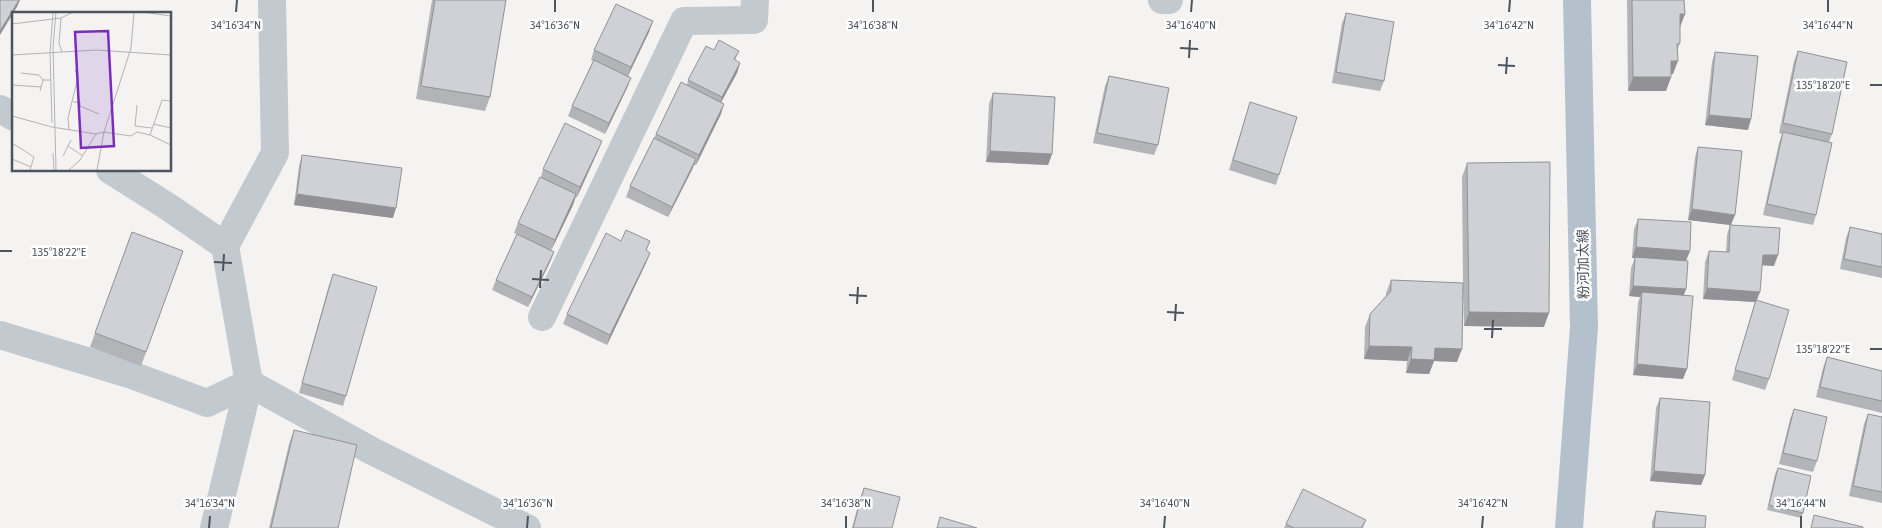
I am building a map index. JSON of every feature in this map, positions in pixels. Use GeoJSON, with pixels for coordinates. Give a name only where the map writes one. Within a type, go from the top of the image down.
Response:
{"type":"FeatureCollection","features":[{"type":"Feature","properties":{"kind":"main road","name":"粉河加太線"},"geometry":{"type":"LineString","coordinates":[[1569,528],[1584,327],[1577,0]]}},
{"type":"Feature","properties":{"kind":"street"},"geometry":{"type":"LineString","coordinates":[[214,528],[249,383],[224,246],[275,153],[272,0]]}},
{"type":"Feature","properties":{"kind":"street"},"geometry":{"type":"LineString","coordinates":[[542,317],[684,21],[754,20],[755,0]]}},
{"type":"Feature","properties":{"kind":"street"},"geometry":{"type":"LineString","coordinates":[[1162,0],[1169,0]]}},
{"type":"Feature","properties":{"kind":"street"},"geometry":{"type":"LineString","coordinates":[[0,109],[12,116]]}},
{"type":"Feature","properties":{"kind":"street"},"geometry":{"type":"LineString","coordinates":[[112,171],[170,208],[224,246]]}},
{"type":"Feature","properties":{"kind":"street"},"geometry":{"type":"LineString","coordinates":[[0,335],[129,374],[206,403],[249,383]]}},
{"type":"Feature","properties":{"kind":"street"},"geometry":{"type":"LineString","coordinates":[[249,383],[372,451],[526,528]]}},
{"type":"Feature","properties":{"kind":"building"},"geometry":{"type":"Polygon","coordinates":[[[0,0],[19,0],[0,31],[0,0]]]}},
{"type":"Feature","properties":{"kind":"building"},"geometry":{"type":"Polygon","coordinates":[[[435,0],[506,0],[490,97],[421,86],[435,0]]]}},
{"type":"Feature","properties":{"kind":"building"},"geometry":{"type":"Polygon","coordinates":[[[1632,0],[1684,0],[1685,14],[1680,14],[1680,43],[1677,44],[1678,61],[1671,61],[1671,77],[1633,77],[1632,0]]]}},
{"type":"Feature","properties":{"kind":"building"},"geometry":{"type":"Polygon","coordinates":[[[616,4],[653,21],[631,67],[594,50],[616,4]]]}},
{"type":"Feature","properties":{"kind":"building"},"geometry":{"type":"Polygon","coordinates":[[[1346,13],[1394,22],[1384,81],[1336,72],[1346,13]]]}},
{"type":"Feature","properties":{"kind":"building"},"geometry":{"type":"Polygon","coordinates":[[[719,40],[739,51],[734,59],[740,63],[722,97],[688,80],[706,46],[714,50],[719,40]]]}},
{"type":"Feature","properties":{"kind":"building"},"geometry":{"type":"Polygon","coordinates":[[[1798,51],[1847,62],[1832,134],[1783,123],[1798,51]]]}},
{"type":"Feature","properties":{"kind":"building"},"geometry":{"type":"Polygon","coordinates":[[[1715,52],[1758,56],[1751,119],[1709,115],[1715,52]]]}},
{"type":"Feature","properties":{"kind":"building"},"geometry":{"type":"Polygon","coordinates":[[[594,60],[631,78],[609,123],[572,106],[594,60]]]}},
{"type":"Feature","properties":{"kind":"building"},"geometry":{"type":"Polygon","coordinates":[[[1109,76],[1169,88],[1158,145],[1097,133],[1109,76]]]}},
{"type":"Feature","properties":{"kind":"building"},"geometry":{"type":"Polygon","coordinates":[[[681,82],[724,104],[699,155],[656,134],[681,82]]]}},
{"type":"Feature","properties":{"kind":"building"},"geometry":{"type":"Polygon","coordinates":[[[993,93],[1055,97],[1052,154],[990,151],[993,93]]]}},
{"type":"Feature","properties":{"kind":"building"},"geometry":{"type":"Polygon","coordinates":[[[1250,102],[1297,117],[1279,175],[1233,160],[1250,102]]]}},
{"type":"Feature","properties":{"kind":"building"},"geometry":{"type":"Polygon","coordinates":[[[565,123],[602,141],[580,187],[543,169],[565,123]]]}},
{"type":"Feature","properties":{"kind":"building"},"geometry":{"type":"Polygon","coordinates":[[[1783,132],[1832,143],[1816,215],[1767,204],[1783,132]]]}},
{"type":"Feature","properties":{"kind":"building"},"geometry":{"type":"Polygon","coordinates":[[[654,138],[696,159],[672,207],[630,186],[654,138]]]}},
{"type":"Feature","properties":{"kind":"building"},"geometry":{"type":"Polygon","coordinates":[[[1698,147],[1742,151],[1735,215],[1692,209],[1698,147]]]}},
{"type":"Feature","properties":{"kind":"building"},"geometry":{"type":"Polygon","coordinates":[[[302,155],[402,168],[396,208],[297,194],[302,155]]]}},
{"type":"Feature","properties":{"kind":"building"},"geometry":{"type":"Polygon","coordinates":[[[1550,162],[1549,313],[1469,312],[1467,163],[1550,162]]]}},
{"type":"Feature","properties":{"kind":"building"},"geometry":{"type":"Polygon","coordinates":[[[540,177],[576,194],[555,240],[518,223],[540,177]]]}},
{"type":"Feature","properties":{"kind":"building"},"geometry":{"type":"Polygon","coordinates":[[[1638,219],[1691,222],[1690,251],[1636,247],[1638,219]]]}},
{"type":"Feature","properties":{"kind":"building"},"geometry":{"type":"Polygon","coordinates":[[[1730,225],[1780,228],[1778,255],[1763,255],[1760,292],[1707,288],[1709,251],[1729,252],[1730,225]]]}},
{"type":"Feature","properties":{"kind":"building"},"geometry":{"type":"Polygon","coordinates":[[[1850,227],[1882,234],[1882,267],[1844,259],[1850,227]]]}},
{"type":"Feature","properties":{"kind":"building"},"geometry":{"type":"Polygon","coordinates":[[[626,230],[650,241],[646,250],[650,253],[610,335],[567,314],[606,233],[621,241],[626,230]]]}},
{"type":"Feature","properties":{"kind":"building"},"geometry":{"type":"Polygon","coordinates":[[[132,232],[183,251],[146,352],[95,333],[132,232]]]}},
{"type":"Feature","properties":{"kind":"building"},"geometry":{"type":"Polygon","coordinates":[[[517,234],[554,252],[532,297],[496,280],[517,234]]]}},
{"type":"Feature","properties":{"kind":"building"},"geometry":{"type":"Polygon","coordinates":[[[1635,257],[1688,261],[1686,289],[1633,286],[1635,257]]]}},
{"type":"Feature","properties":{"kind":"building"},"geometry":{"type":"Polygon","coordinates":[[[333,274],[377,287],[346,396],[302,383],[333,274]]]}},
{"type":"Feature","properties":{"kind":"building"},"geometry":{"type":"Polygon","coordinates":[[[1391,280],[1463,283],[1462,349],[1435,348],[1434,360],[1411,359],[1412,347],[1369,346],[1370,314],[1391,291],[1391,280]]]}},
{"type":"Feature","properties":{"kind":"building"},"geometry":{"type":"Polygon","coordinates":[[[1642,292],[1693,296],[1687,369],[1637,364],[1642,292]]]}},
{"type":"Feature","properties":{"kind":"building"},"geometry":{"type":"Polygon","coordinates":[[[1756,300],[1789,310],[1769,379],[1735,370],[1756,300]]]}},
{"type":"Feature","properties":{"kind":"building"},"geometry":{"type":"Polygon","coordinates":[[[1827,357],[1882,371],[1882,401],[1820,387],[1827,357]]]}},
{"type":"Feature","properties":{"kind":"building"},"geometry":{"type":"Polygon","coordinates":[[[1660,398],[1710,402],[1705,475],[1654,471],[1660,398]]]}},
{"type":"Feature","properties":{"kind":"building"},"geometry":{"type":"Polygon","coordinates":[[[1794,409],[1827,417],[1817,461],[1783,453],[1794,409]]]}},
{"type":"Feature","properties":{"kind":"building"},"geometry":{"type":"Polygon","coordinates":[[[1868,414],[1882,417],[1882,492],[1853,486],[1868,414]]]}},
{"type":"Feature","properties":{"kind":"building"},"geometry":{"type":"Polygon","coordinates":[[[294,430],[357,445],[338,528],[271,528],[294,430]]]}},
{"type":"Feature","properties":{"kind":"building"},"geometry":{"type":"Polygon","coordinates":[[[1778,468],[1811,476],[1803,513],[1769,505],[1778,468]]]}},
{"type":"Feature","properties":{"kind":"building"},"geometry":{"type":"Polygon","coordinates":[[[864,488],[900,497],[892,528],[853,528],[864,488]]]}},
{"type":"Feature","properties":{"kind":"building"},"geometry":{"type":"Polygon","coordinates":[[[1303,489],[1366,520],[1361,528],[1294,528],[1286,524],[1303,489]]]}},
{"type":"Feature","properties":{"kind":"building"},"geometry":{"type":"Polygon","coordinates":[[[1656,511],[1706,516],[1705,528],[1654,528],[1656,511]]]}},
{"type":"Feature","properties":{"kind":"building"},"geometry":{"type":"Polygon","coordinates":[[[1814,515],[1863,527],[1863,528],[1811,528],[1814,515]]]}},
{"type":"Feature","properties":{"kind":"building"},"geometry":{"type":"Polygon","coordinates":[[[940,517],[977,528],[937,528],[940,517]]]}}]}
